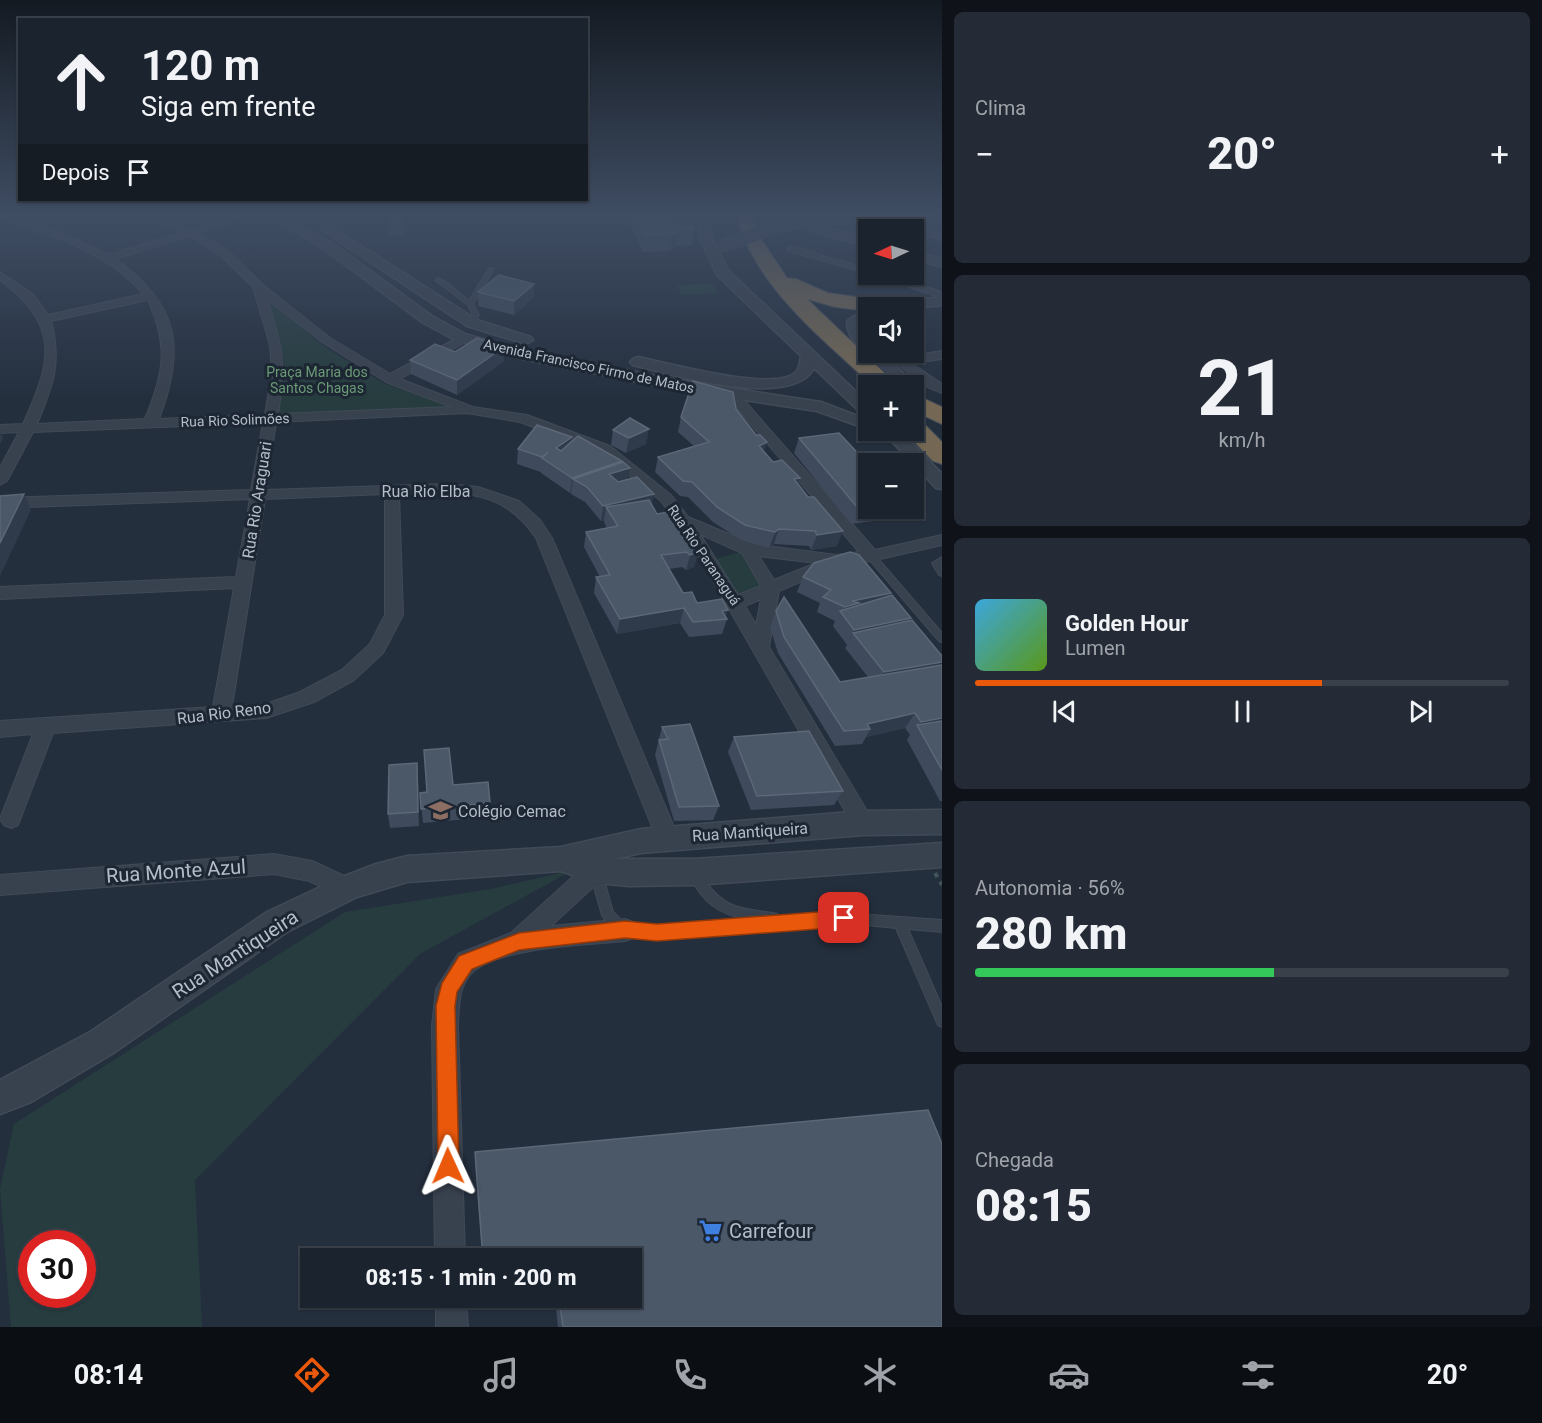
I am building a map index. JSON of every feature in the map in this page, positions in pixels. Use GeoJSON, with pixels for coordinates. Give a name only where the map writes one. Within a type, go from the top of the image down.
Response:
{"type":"FeatureCollection","features":[{"type":"Feature","properties":{"kind":"highway"},"geometry":{"type":"LineString","coordinates":[[760,276],[778,299],[858,375]]}},
{"type":"Feature","properties":{"kind":"highway"},"geometry":{"type":"LineString","coordinates":[[777,276],[793,297],[875,375]]}},
{"type":"Feature","properties":{"kind":"highway"},"geometry":{"type":"LineString","coordinates":[[781,276],[799,290],[825,299],[858,304]]}},
{"type":"Feature","properties":{"kind":"highway"},"geometry":{"type":"LineString","coordinates":[[842,343],[881,375]]}},
{"type":"Feature","properties":{"kind":"highway"},"geometry":{"type":"LineString","coordinates":[[924,407],[942,417]]}},
{"type":"Feature","properties":{"kind":"highway"},"geometry":{"type":"LineString","coordinates":[[924,420],[942,437]]}},
{"type":"Feature","properties":{"kind":"highway"},"geometry":{"type":"LineString","coordinates":[[916,441],[942,456]]}},
{"type":"Feature","properties":{"kind":"street"},"geometry":{"type":"LineString","coordinates":[[0,481],[27,428],[49,376],[54,354],[46,319],[34,301],[18,285],[3,276]]}},
{"type":"Feature","properties":{"kind":"street"},"geometry":{"type":"LineString","coordinates":[[133,276],[139,280],[162,313],[169,358],[164,385],[151,423]]}},
{"type":"Feature","properties":{"kind":"street","name":"Rua Rio Paranaguá"},"geometry":{"type":"LineString","coordinates":[[248,276],[326,340],[390,379],[470,410],[522,418],[605,449],[666,498],[701,546],[736,603],[862,823]]}},
{"type":"Feature","properties":{"kind":"street","name":"Avenida Francisco Firmo de Matos"},"geometry":{"type":"LineString","coordinates":[[369,276],[427,319],[465,338],[523,355],[732,394],[821,407],[858,422]]}},
{"type":"Feature","properties":{"kind":"street","name":"Avenida Francisco Firmo de Matos"},"geometry":{"type":"LineString","coordinates":[[400,276],[472,323],[524,339],[596,354]]}},
{"type":"Feature","properties":{"kind":"street"},"geometry":{"type":"LineString","coordinates":[[726,276],[809,352],[858,401]]}},
{"type":"Feature","properties":{"kind":"street"},"geometry":{"type":"LineString","coordinates":[[911,285],[942,295]]}},
{"type":"Feature","properties":{"kind":"street","name":"Rua Rio Araguari"},"geometry":{"type":"LineString","coordinates":[[221,716],[278,373],[276,345],[258,286]]}},
{"type":"Feature","properties":{"kind":"street"},"geometry":{"type":"LineString","coordinates":[[46,319],[150,296]]}},
{"type":"Feature","properties":{"kind":"street"},"geometry":{"type":"LineString","coordinates":[[924,303],[942,301]]}},
{"type":"Feature","properties":{"kind":"street"},"geometry":{"type":"LineString","coordinates":[[858,321],[853,323],[858,337]]}},
{"type":"Feature","properties":{"kind":"street"},"geometry":{"type":"LineString","coordinates":[[390,379],[465,338]]}},
{"type":"Feature","properties":{"kind":"street","name":"Avenida Francisco Firmo de Matos"},"geometry":{"type":"LineString","coordinates":[[623,359],[766,385],[797,379],[808,367],[809,352]]}},
{"type":"Feature","properties":{"kind":"street"},"geometry":{"type":"LineString","coordinates":[[924,356],[942,355]]}},
{"type":"Feature","properties":{"kind":"street"},"geometry":{"type":"LineString","coordinates":[[601,370],[647,373],[650,370],[645,363]]}},
{"type":"Feature","properties":{"kind":"street"},"geometry":{"type":"LineString","coordinates":[[883,363],[896,375]]}},
{"type":"Feature","properties":{"kind":"street"},"geometry":{"type":"LineString","coordinates":[[902,363],[942,390]]}},
{"type":"Feature","properties":{"kind":"street"},"geometry":{"type":"LineString","coordinates":[[732,394],[871,556]]}},
{"type":"Feature","properties":{"kind":"street"},"geometry":{"type":"LineString","coordinates":[[924,400],[942,417]]}},
{"type":"Feature","properties":{"kind":"street","name":"Rua Rio Solimões"},"geometry":{"type":"LineString","coordinates":[[0,429],[470,410]]}},
{"type":"Feature","properties":{"kind":"street"},"geometry":{"type":"LineString","coordinates":[[912,441],[942,484]]}},
{"type":"Feature","properties":{"kind":"street","name":"Rua Rio Elba"},"geometry":{"type":"LineString","coordinates":[[0,503],[446,488],[479,491],[504,499],[530,515],[553,559],[668,838]]}},
{"type":"Feature","properties":{"kind":"street","name":"Rua Rio Reno"},"geometry":{"type":"LineString","coordinates":[[0,729],[221,716],[266,711],[307,697],[348,675],[377,648],[394,615],[392,490]]}},
{"type":"Feature","properties":{"kind":"street"},"geometry":{"type":"LineString","coordinates":[[682,521],[747,548],[771,589],[761,646]]}},
{"type":"Feature","properties":{"kind":"street"},"geometry":{"type":"LineString","coordinates":[[701,546],[747,548],[837,560],[871,556],[942,540]]}},
{"type":"Feature","properties":{"kind":"street"},"geometry":{"type":"LineString","coordinates":[[736,603],[837,560]]}},
{"type":"Feature","properties":{"kind":"street"},"geometry":{"type":"LineString","coordinates":[[0,593],[243,582]]}},
{"type":"Feature","properties":{"kind":"street"},"geometry":{"type":"LineString","coordinates":[[11,819],[46,726]]}},
{"type":"Feature","properties":{"kind":"street","name":"Rua Mantiqueira"},"geometry":{"type":"LineString","coordinates":[[0,1097],[19,1090],[101,1043],[277,922],[346,888],[407,869],[561,859],[610,846],[668,838],[862,823],[942,822]]}},
{"type":"Feature","properties":{"kind":"street"},"geometry":{"type":"LineString","coordinates":[[519,941],[596,870],[597,862],[610,846]]}},
{"type":"Feature","properties":{"kind":"street","name":"Rua Mantiqueira"},"geometry":{"type":"LineString","coordinates":[[561,859],[612,873],[694,872],[942,855]]}},
{"type":"Feature","properties":{"kind":"street","name":"Rua Monte Azul"},"geometry":{"type":"LineString","coordinates":[[0,885],[274,864],[312,871],[346,888]]}},
{"type":"Feature","properties":{"kind":"street"},"geometry":{"type":"LineString","coordinates":[[450,1248],[445,1026],[448,989],[466,962],[519,941],[625,930]]}},
{"type":"Feature","properties":{"kind":"street"},"geometry":{"type":"LineString","coordinates":[[451,1308],[452,1327]]}},
{"type":"Feature","properties":{"kind":"lane"},"geometry":{"type":"LineString","coordinates":[[470,304],[487,276]]}},
{"type":"Feature","properties":{"kind":"lane"},"geometry":{"type":"LineString","coordinates":[[438,280],[452,289],[458,298],[470,304],[476,315],[472,323]]}},
{"type":"Feature","properties":{"kind":"lane"},"geometry":{"type":"LineString","coordinates":[[871,556],[942,639]]}},
{"type":"Feature","properties":{"kind":"lane"},"geometry":{"type":"LineString","coordinates":[[942,560],[936,563],[942,573]]}},
{"type":"Feature","properties":{"kind":"lane"},"geometry":{"type":"LineString","coordinates":[[596,870],[608,915],[625,930],[657,932],[844,918],[942,926]]}},
{"type":"Feature","properties":{"kind":"lane"},"geometry":{"type":"LineString","coordinates":[[694,872],[710,896],[734,913],[790,921]]}},
{"type":"Feature","properties":{"kind":"lane"},"geometry":{"type":"LineString","coordinates":[[899,922],[942,1022]]}},
{"type":"Feature","properties":{"kind":"green space"},"geometry":{"type":"Polygon","coordinates":[[[712,284],[718,293],[682,295],[677,285],[712,284]]]}},
{"type":"Feature","properties":{"kind":"green space","name":"Praça Maria dos Santos Chagas"},"geometry":{"type":"Polygon","coordinates":[[[272,302],[323,346],[383,383],[448,404],[447,410],[274,414],[286,375],[280,342],[266,305],[272,302]]]}},
{"type":"Feature","properties":{"kind":"green space"},"geometry":{"type":"Polygon","coordinates":[[[741,552],[764,587],[737,594],[715,559],[741,552]]]}},
{"type":"Feature","properties":{"kind":"green space"},"geometry":{"type":"Polygon","coordinates":[[[573,870],[420,954],[195,1180],[202,1327],[11,1327],[0,1189],[14,1124],[345,912],[491,889],[573,870]]]}},
{"type":"Feature","properties":{"kind":"building"},"geometry":{"type":"Polygon","coordinates":[[[498,276],[534,284],[514,301],[478,292],[498,276]]]}},
{"type":"Feature","properties":{"kind":"building"},"geometry":{"type":"Polygon","coordinates":[[[477,338],[504,347],[457,380],[410,360],[435,344],[455,352],[477,338]]]}},
{"type":"Feature","properties":{"kind":"building"},"geometry":{"type":"Polygon","coordinates":[[[693,381],[733,392],[736,409],[756,435],[760,435],[767,442],[759,446],[773,462],[782,460],[800,478],[794,479],[808,497],[814,497],[843,531],[817,535],[815,531],[779,529],[775,532],[745,525],[717,507],[692,482],[683,481],[658,457],[709,442],[681,417],[693,381]]]}},
{"type":"Feature","properties":{"kind":"building"},"geometry":{"type":"Polygon","coordinates":[[[630,418],[649,429],[629,438],[613,430],[630,418]]]}},
{"type":"Feature","properties":{"kind":"building"},"geometry":{"type":"Polygon","coordinates":[[[537,425],[572,437],[556,448],[561,451],[578,436],[622,461],[572,478],[542,458],[548,452],[542,457],[518,449],[537,425]]]}},
{"type":"Feature","properties":{"kind":"building"},"geometry":{"type":"Polygon","coordinates":[[[839,433],[858,453],[858,508],[799,438],[839,433]]]}},
{"type":"Feature","properties":{"kind":"building"},"geometry":{"type":"Polygon","coordinates":[[[623,462],[630,468],[609,474],[618,482],[637,477],[654,494],[603,506],[587,487],[573,479],[623,462]]]}},
{"type":"Feature","properties":{"kind":"building"},"geometry":{"type":"Polygon","coordinates":[[[24,494],[0,543],[0,496],[24,494]]]}},
{"type":"Feature","properties":{"kind":"building"},"geometry":{"type":"Polygon","coordinates":[[[649,500],[657,514],[674,511],[698,552],[690,555],[686,552],[661,555],[683,593],[692,592],[697,603],[722,599],[728,610],[722,611],[727,619],[693,622],[684,608],[620,619],[596,577],[610,575],[586,532],[618,526],[606,507],[649,500]]]}},
{"type":"Feature","properties":{"kind":"building"},"geometry":{"type":"Polygon","coordinates":[[[850,552],[859,555],[891,593],[852,601],[859,603],[845,607],[823,597],[831,590],[803,577],[814,563],[850,552]]]}},
{"type":"Feature","properties":{"kind":"building"},"geometry":{"type":"Polygon","coordinates":[[[892,595],[911,618],[854,630],[840,611],[892,595]]]}},
{"type":"Feature","properties":{"kind":"building"},"geometry":{"type":"Polygon","coordinates":[[[784,597],[840,682],[942,665],[942,718],[921,722],[915,713],[867,724],[870,729],[844,731],[784,637],[776,611],[784,597]]]}},
{"type":"Feature","properties":{"kind":"building"},"geometry":{"type":"Polygon","coordinates":[[[912,620],[942,656],[942,662],[884,672],[853,633],[912,620]]]}},
{"type":"Feature","properties":{"kind":"building"},"geometry":{"type":"Polygon","coordinates":[[[942,721],[942,770],[917,725],[942,721]]]}},
{"type":"Feature","properties":{"kind":"building"},"geometry":{"type":"Polygon","coordinates":[[[690,724],[719,806],[679,807],[659,740],[668,739],[662,727],[690,724]]]}},
{"type":"Feature","properties":{"kind":"building"},"geometry":{"type":"Polygon","coordinates":[[[809,731],[843,791],[757,796],[734,737],[809,731]]]}},
{"type":"Feature","properties":{"kind":"building"},"geometry":{"type":"Polygon","coordinates":[[[449,748],[453,785],[488,782],[490,803],[421,809],[420,793],[427,792],[424,750],[449,748]]]}},
{"type":"Feature","properties":{"kind":"building"},"geometry":{"type":"Polygon","coordinates":[[[417,763],[418,812],[388,814],[389,765],[417,763]]]}},
{"type":"Feature","properties":{"kind":"building","name":"Carrefour"},"geometry":{"type":"Polygon","coordinates":[[[928,1110],[942,1144],[942,1327],[563,1327],[560,1308],[642,1308],[642,1248],[482,1248],[475,1152],[928,1110]]]}},
{"type":"Feature","properties":{"kind":"place","name":"Colégio Cemac"},"geometry":{"type":"Point","coordinates":[440,811]}},
{"type":"Feature","properties":{"kind":"place","name":"Carrefour"},"geometry":{"type":"Point","coordinates":[711,1231]}},
{"type":"Feature","properties":{"kind":"route"},"geometry":{"type":"LineString","coordinates":[[448,1166],[445,1006],[448,989],[455,975],[466,962],[519,941],[625,930],[657,932],[844,918]]}}]}
